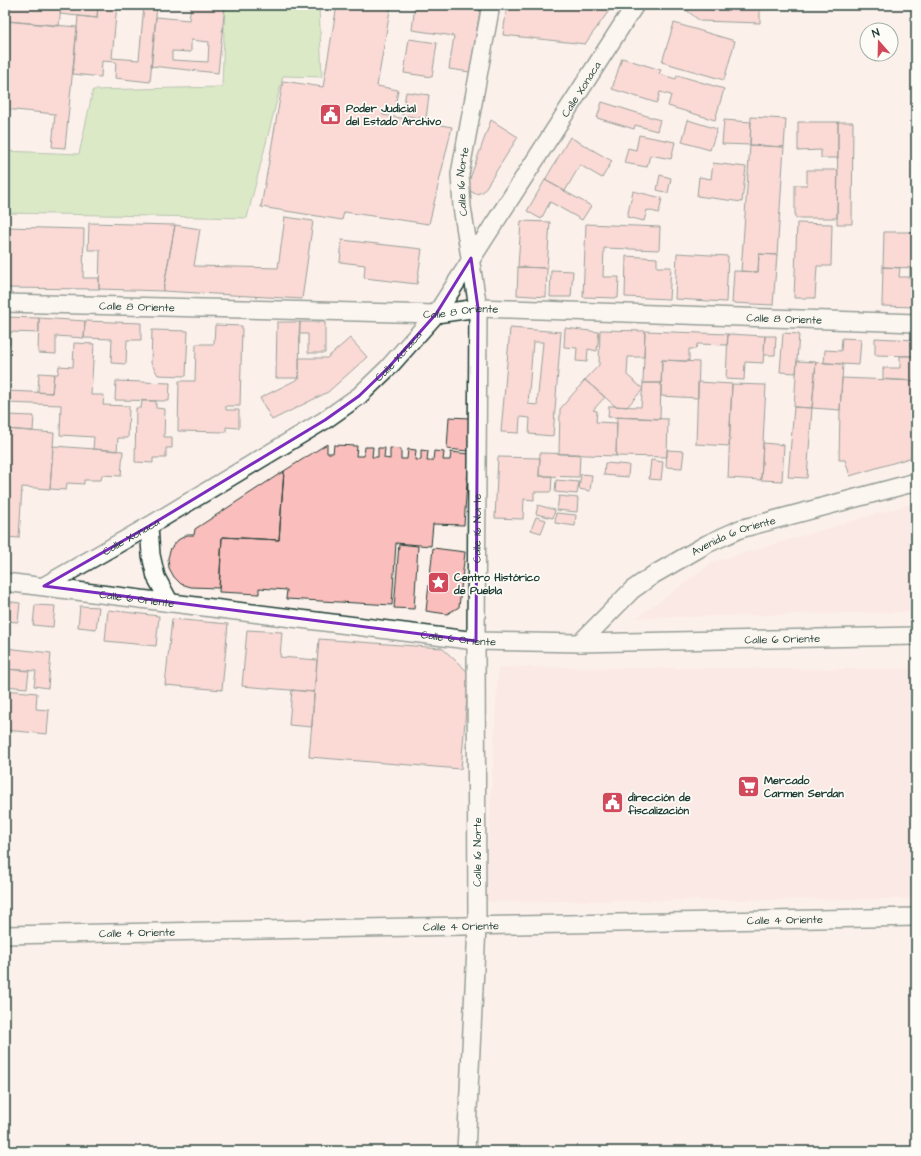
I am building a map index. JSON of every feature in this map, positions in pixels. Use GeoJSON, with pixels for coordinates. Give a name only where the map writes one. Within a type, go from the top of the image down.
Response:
{"type":"FeatureCollection","features":[{"type":"Feature","properties":{"kind":"street","name":"Calle 16 Norte"},"geometry":{"type":"LineString","coordinates":[[466,1151],[477,927],[476,641],[478,308],[462,207],[460,174],[491,5]]}},
{"type":"Feature","properties":{"kind":"street","name":"Calle Xonaca"},"geometry":{"type":"LineString","coordinates":[[44,586],[148,526],[325,420],[359,396],[388,368],[436,314],[635,5]]}},
{"type":"Feature","properties":{"kind":"street","name":"Calle 8 Oriente"},"geometry":{"type":"LineString","coordinates":[[5,303],[436,314],[478,308],[916,323]]}},
{"type":"Feature","properties":{"kind":"street","name":"Avenida 6 Oriente"},"geometry":{"type":"LineString","coordinates":[[580,643],[632,590],[653,575],[707,544],[740,529],[916,482]]}},
{"type":"Feature","properties":{"kind":"street"},"geometry":{"type":"LineString","coordinates":[[148,526],[151,555],[156,577],[170,603]]}},
{"type":"Feature","properties":{"kind":"street","name":"Calle 6 Oriente"},"geometry":{"type":"LineString","coordinates":[[5,582],[476,641],[580,643],[916,636]]}},
{"type":"Feature","properties":{"kind":"street","name":"Calle 4 Oriente"},"geometry":{"type":"LineString","coordinates":[[5,935],[916,918]]}},
{"type":"Feature","properties":{"kind":"highlighted area"},"geometry":{"type":"Polygon","coordinates":[[[471,258],[478,308],[476,641],[44,586],[149,526],[325,420],[359,396],[388,368],[436,314],[471,258]]]}},
{"type":"Feature","properties":{"kind":"shaded area"},"geometry":{"type":"Polygon","coordinates":[[[916,502],[916,612],[636,618],[713,562],[916,502]]]}},
{"type":"Feature","properties":{"kind":"shaded area"},"geometry":{"type":"Polygon","coordinates":[[[498,667],[916,669],[916,899],[485,902],[498,667]]]}},
{"type":"Feature","properties":{"kind":"green space"},"geometry":{"type":"Polygon","coordinates":[[[225,5],[319,6],[322,77],[283,76],[247,218],[5,213],[5,151],[79,154],[93,90],[222,87],[225,5]]]}},
{"type":"Feature","properties":{"kind":"building"},"geometry":{"type":"Polygon","coordinates":[[[5,5],[61,6],[59,26],[5,21],[5,5]]]}},
{"type":"Feature","properties":{"kind":"building"},"geometry":{"type":"Polygon","coordinates":[[[61,5],[98,5],[97,18],[60,14],[61,5]]]}},
{"type":"Feature","properties":{"kind":"building"},"geometry":{"type":"Polygon","coordinates":[[[98,5],[117,5],[112,58],[139,60],[144,5],[157,5],[150,82],[115,78],[116,62],[102,61],[101,77],[73,74],[78,16],[97,18],[98,5]]]}},
{"type":"Feature","properties":{"kind":"building"},"geometry":{"type":"Polygon","coordinates":[[[191,5],[225,5],[218,73],[151,66],[156,17],[189,20],[191,5]],[[191,40],[191,52],[172,51],[172,60],[208,62],[209,42],[191,40]]]}},
{"type":"Feature","properties":{"kind":"building","name":"Poder Judicial del Estado Archivo"},"geometry":{"type":"Polygon","coordinates":[[[337,5],[391,5],[377,86],[398,90],[394,113],[383,111],[383,115],[452,127],[429,224],[344,212],[342,220],[261,207],[283,81],[323,87],[337,5]]]}},
{"type":"Feature","properties":{"kind":"building"},"geometry":{"type":"Polygon","coordinates":[[[415,5],[443,5],[480,10],[470,72],[449,69],[454,36],[412,30],[415,5]]]}},
{"type":"Feature","properties":{"kind":"building"},"geometry":{"type":"Polygon","coordinates":[[[507,5],[613,5],[585,44],[503,35],[507,5]]]}},
{"type":"Feature","properties":{"kind":"building"},"geometry":{"type":"Polygon","coordinates":[[[680,5],[760,5],[760,23],[700,21],[680,5]]]}},
{"type":"Feature","properties":{"kind":"building"},"geometry":{"type":"Polygon","coordinates":[[[8,21],[77,27],[65,148],[52,147],[55,114],[5,109],[5,55],[8,21]]]}},
{"type":"Feature","properties":{"kind":"building"},"geometry":{"type":"Polygon","coordinates":[[[674,23],[735,41],[724,80],[662,62],[674,23]]]}},
{"type":"Feature","properties":{"kind":"building"},"geometry":{"type":"Polygon","coordinates":[[[409,39],[437,43],[432,77],[404,73],[409,39]]]}},
{"type":"Feature","properties":{"kind":"building"},"geometry":{"type":"Polygon","coordinates":[[[622,58],[661,70],[659,74],[676,79],[677,75],[724,89],[715,120],[668,106],[671,95],[660,92],[657,103],[612,89],[622,58]]]}},
{"type":"Feature","properties":{"kind":"building"},"geometry":{"type":"Polygon","coordinates":[[[406,92],[429,95],[426,119],[402,115],[406,92]]]}},
{"type":"Feature","properties":{"kind":"building"},"geometry":{"type":"Polygon","coordinates":[[[602,102],[660,120],[657,131],[635,125],[634,129],[597,118],[602,102]]]}},
{"type":"Feature","properties":{"kind":"building"},"geometry":{"type":"Polygon","coordinates":[[[751,117],[786,119],[784,147],[750,145],[751,117]]]}},
{"type":"Feature","properties":{"kind":"building"},"geometry":{"type":"Polygon","coordinates":[[[491,120],[518,137],[483,192],[476,194],[470,191],[468,184],[491,120]]]}},
{"type":"Feature","properties":{"kind":"building"},"geometry":{"type":"Polygon","coordinates":[[[688,120],[717,129],[710,150],[682,142],[688,120]]]}},
{"type":"Feature","properties":{"kind":"building"},"geometry":{"type":"Polygon","coordinates":[[[724,120],[751,122],[750,145],[722,144],[724,120]]]}},
{"type":"Feature","properties":{"kind":"building"},"geometry":{"type":"Polygon","coordinates":[[[798,122],[838,122],[838,158],[821,158],[821,150],[798,151],[798,122]]]}},
{"type":"Feature","properties":{"kind":"building"},"geometry":{"type":"Polygon","coordinates":[[[838,122],[853,122],[852,224],[837,224],[838,122]]]}},
{"type":"Feature","properties":{"kind":"building"},"geometry":{"type":"Polygon","coordinates":[[[639,135],[675,142],[671,159],[650,155],[647,167],[624,163],[628,148],[636,150],[639,135]]]}},
{"type":"Feature","properties":{"kind":"building"},"geometry":{"type":"Polygon","coordinates":[[[570,137],[612,161],[602,178],[580,165],[565,191],[545,180],[570,137]]]}},
{"type":"Feature","properties":{"kind":"building"},"geometry":{"type":"Polygon","coordinates":[[[750,145],[784,147],[777,255],[759,254],[758,272],[741,271],[750,145]]]}},
{"type":"Feature","properties":{"kind":"building"},"geometry":{"type":"Polygon","coordinates":[[[713,163],[746,167],[742,202],[697,196],[699,177],[711,179],[713,163]]]}},
{"type":"Feature","properties":{"kind":"building"},"geometry":{"type":"Polygon","coordinates":[[[807,170],[838,170],[837,218],[795,218],[795,185],[807,185],[807,170]]]}},
{"type":"Feature","properties":{"kind":"building"},"geometry":{"type":"Polygon","coordinates":[[[660,175],[671,178],[668,193],[657,190],[660,175]]]}},
{"type":"Feature","properties":{"kind":"building"},"geometry":{"type":"Polygon","coordinates":[[[545,180],[591,206],[582,220],[550,202],[541,219],[527,211],[545,180]]]}},
{"type":"Feature","properties":{"kind":"building"},"geometry":{"type":"Polygon","coordinates":[[[633,191],[662,198],[659,213],[647,210],[644,221],[627,217],[633,191]]]}},
{"type":"Feature","properties":{"kind":"building"},"geometry":{"type":"Polygon","coordinates":[[[285,217],[313,221],[302,299],[163,291],[175,225],[200,229],[194,266],[278,268],[285,217]]]}},
{"type":"Feature","properties":{"kind":"building"},"geometry":{"type":"Polygon","coordinates":[[[521,221],[550,222],[547,268],[518,267],[521,221]]]}},
{"type":"Feature","properties":{"kind":"building"},"geometry":{"type":"Polygon","coordinates":[[[89,223],[175,225],[163,291],[99,289],[100,250],[88,250],[89,223]]]}},
{"type":"Feature","properties":{"kind":"building"},"geometry":{"type":"Polygon","coordinates":[[[797,223],[832,224],[831,266],[817,266],[815,298],[794,298],[797,223]]]}},
{"type":"Feature","properties":{"kind":"building"},"geometry":{"type":"Polygon","coordinates":[[[586,224],[660,227],[659,250],[604,248],[603,277],[619,277],[618,298],[583,297],[586,224]]]}},
{"type":"Feature","properties":{"kind":"building"},"geometry":{"type":"Polygon","coordinates":[[[5,227],[84,229],[83,278],[99,278],[99,289],[5,288],[5,227]]]}},
{"type":"Feature","properties":{"kind":"building"},"geometry":{"type":"Polygon","coordinates":[[[884,232],[916,232],[916,268],[883,267],[884,232]]]}},
{"type":"Feature","properties":{"kind":"building"},"geometry":{"type":"Polygon","coordinates":[[[342,240],[422,249],[417,284],[364,278],[365,265],[340,262],[342,240]]]}},
{"type":"Feature","properties":{"kind":"building"},"geometry":{"type":"Polygon","coordinates":[[[677,253],[728,256],[726,302],[675,299],[677,253]]]}},
{"type":"Feature","properties":{"kind":"building"},"geometry":{"type":"Polygon","coordinates":[[[759,254],[777,255],[773,305],[732,303],[734,271],[758,272],[759,254]]]}},
{"type":"Feature","properties":{"kind":"building"},"geometry":{"type":"Polygon","coordinates":[[[626,256],[657,258],[657,267],[671,267],[669,299],[625,297],[626,256]]]}},
{"type":"Feature","properties":{"kind":"building"},"geometry":{"type":"Polygon","coordinates":[[[518,267],[547,268],[546,297],[517,295],[518,267]]]}},
{"type":"Feature","properties":{"kind":"building"},"geometry":{"type":"Polygon","coordinates":[[[883,267],[900,268],[899,277],[910,277],[910,268],[916,268],[916,307],[882,306],[883,267]]]}},
{"type":"Feature","properties":{"kind":"building"},"geometry":{"type":"Polygon","coordinates":[[[551,270],[573,271],[571,297],[550,297],[551,270]]]}},
{"type":"Feature","properties":{"kind":"building"},"geometry":{"type":"Polygon","coordinates":[[[5,317],[39,318],[39,333],[10,332],[10,344],[5,344],[5,317]]]}},
{"type":"Feature","properties":{"kind":"building"},"geometry":{"type":"Polygon","coordinates":[[[39,318],[85,321],[84,338],[56,336],[56,354],[38,353],[39,318]]]}},
{"type":"Feature","properties":{"kind":"building"},"geometry":{"type":"Polygon","coordinates":[[[85,321],[141,323],[141,340],[127,340],[126,364],[111,363],[112,339],[84,338],[85,321]]]}},
{"type":"Feature","properties":{"kind":"building"},"geometry":{"type":"Polygon","coordinates":[[[277,322],[300,322],[299,378],[276,378],[277,322]]]}},
{"type":"Feature","properties":{"kind":"building"},"geometry":{"type":"Polygon","coordinates":[[[300,322],[325,322],[325,353],[308,353],[308,334],[299,334],[300,322]]]}},
{"type":"Feature","properties":{"kind":"building"},"geometry":{"type":"Polygon","coordinates":[[[215,325],[242,326],[240,406],[226,406],[226,410],[239,410],[239,428],[226,427],[226,432],[178,431],[179,381],[195,381],[196,344],[214,344],[215,325]]]}},
{"type":"Feature","properties":{"kind":"building"},"geometry":{"type":"Polygon","coordinates":[[[510,328],[561,332],[553,436],[529,434],[530,418],[520,417],[519,433],[501,432],[510,328]],[[533,342],[528,404],[537,405],[543,342],[533,342]]]}},
{"type":"Feature","properties":{"kind":"building"},"geometry":{"type":"Polygon","coordinates":[[[565,328],[599,332],[597,351],[588,349],[587,362],[576,361],[577,348],[564,347],[565,328]]]}},
{"type":"Feature","properties":{"kind":"building"},"geometry":{"type":"Polygon","coordinates":[[[152,330],[188,331],[186,376],[158,375],[151,363],[152,330]]]}},
{"type":"Feature","properties":{"kind":"building"},"geometry":{"type":"Polygon","coordinates":[[[600,330],[645,331],[644,357],[628,357],[627,375],[643,389],[627,407],[615,406],[585,380],[599,365],[600,330]]]}},
{"type":"Feature","properties":{"kind":"building"},"geometry":{"type":"Polygon","coordinates":[[[645,331],[728,334],[727,345],[697,344],[696,349],[689,349],[689,361],[662,360],[661,383],[643,383],[645,331]]]}},
{"type":"Feature","properties":{"kind":"building"},"geometry":{"type":"Polygon","coordinates":[[[783,333],[799,334],[796,373],[780,372],[783,333]]]}},
{"type":"Feature","properties":{"kind":"building"},"geometry":{"type":"Polygon","coordinates":[[[728,334],[765,336],[763,363],[745,362],[744,380],[726,379],[728,334]]]}},
{"type":"Feature","properties":{"kind":"building"},"geometry":{"type":"Polygon","coordinates":[[[765,336],[776,336],[775,355],[764,355],[765,336]]]}},
{"type":"Feature","properties":{"kind":"building"},"geometry":{"type":"Polygon","coordinates":[[[350,338],[367,357],[328,392],[272,420],[260,398],[300,378],[299,358],[327,358],[350,338]]]}},
{"type":"Feature","properties":{"kind":"building"},"geometry":{"type":"Polygon","coordinates":[[[842,338],[861,339],[859,365],[824,363],[825,350],[841,351],[842,338]]]}},
{"type":"Feature","properties":{"kind":"building"},"geometry":{"type":"Polygon","coordinates":[[[875,338],[916,340],[916,356],[875,355],[875,338]]]}},
{"type":"Feature","properties":{"kind":"building"},"geometry":{"type":"Polygon","coordinates":[[[74,343],[94,344],[91,395],[104,395],[103,405],[129,406],[128,438],[118,438],[117,451],[93,449],[94,437],[60,435],[61,405],[5,403],[5,376],[7,376],[7,391],[52,393],[54,374],[58,374],[59,366],[73,367],[74,343]]]}},
{"type":"Feature","properties":{"kind":"building"},"geometry":{"type":"Polygon","coordinates":[[[900,356],[916,356],[916,381],[883,379],[883,368],[900,368],[900,356]]]}},
{"type":"Feature","properties":{"kind":"building"},"geometry":{"type":"Polygon","coordinates":[[[662,360],[699,362],[698,398],[661,396],[662,360]]]}},
{"type":"Feature","properties":{"kind":"building"},"geometry":{"type":"Polygon","coordinates":[[[797,361],[816,362],[812,408],[794,407],[797,361]]]}},
{"type":"Feature","properties":{"kind":"building"},"geometry":{"type":"Polygon","coordinates":[[[816,362],[843,364],[840,410],[812,408],[816,362]]]}},
{"type":"Feature","properties":{"kind":"building"},"geometry":{"type":"Polygon","coordinates":[[[39,373],[54,374],[52,393],[38,392],[39,373]]]}},
{"type":"Feature","properties":{"kind":"building"},"geometry":{"type":"Polygon","coordinates":[[[842,378],[916,381],[916,456],[850,476],[845,460],[839,460],[842,378]]]}},
{"type":"Feature","properties":{"kind":"building"},"geometry":{"type":"Polygon","coordinates":[[[585,380],[605,397],[593,410],[597,411],[596,422],[617,423],[616,456],[559,454],[560,409],[585,380]]]}},
{"type":"Feature","properties":{"kind":"building"},"geometry":{"type":"Polygon","coordinates":[[[116,381],[170,383],[169,401],[115,400],[116,381]]]}},
{"type":"Feature","properties":{"kind":"building"},"geometry":{"type":"Polygon","coordinates":[[[698,382],[732,384],[729,446],[696,444],[698,382]]]}},
{"type":"Feature","properties":{"kind":"building"},"geometry":{"type":"Polygon","coordinates":[[[643,383],[661,383],[660,419],[608,417],[609,406],[641,407],[643,383]]]}},
{"type":"Feature","properties":{"kind":"building"},"geometry":{"type":"Polygon","coordinates":[[[732,384],[766,385],[761,480],[728,478],[732,384]]]}},
{"type":"Feature","properties":{"kind":"building"},"geometry":{"type":"Polygon","coordinates":[[[142,401],[156,401],[156,408],[165,409],[164,437],[172,437],[172,448],[166,448],[166,458],[153,458],[153,463],[135,462],[136,408],[141,408],[142,401]]]}},
{"type":"Feature","properties":{"kind":"building"},"geometry":{"type":"Polygon","coordinates":[[[794,407],[812,408],[807,478],[788,477],[794,407]]]}},
{"type":"Feature","properties":{"kind":"building"},"geometry":{"type":"Polygon","coordinates":[[[5,415],[34,416],[33,431],[5,429],[5,415]]]}},
{"type":"Feature","properties":{"kind":"building"},"geometry":{"type":"Polygon","coordinates":[[[449,417],[470,418],[468,451],[447,449],[449,417]]]}},
{"type":"Feature","properties":{"kind":"building"},"geometry":{"type":"Polygon","coordinates":[[[617,417],[668,419],[667,457],[616,456],[617,417]]]}},
{"type":"Feature","properties":{"kind":"building"},"geometry":{"type":"Polygon","coordinates":[[[5,429],[54,433],[50,489],[22,487],[19,538],[5,537],[5,429]]]}},
{"type":"Feature","properties":{"kind":"building"},"geometry":{"type":"Polygon","coordinates":[[[763,443],[784,445],[782,481],[761,480],[763,443]]]}},
{"type":"Feature","properties":{"kind":"building"},"geometry":{"type":"Polygon","coordinates":[[[327,444],[327,453],[333,453],[334,445],[357,446],[356,456],[364,456],[365,447],[373,447],[372,457],[378,457],[378,448],[385,448],[384,458],[390,459],[390,448],[401,449],[401,459],[407,459],[408,449],[416,450],[415,460],[421,460],[421,450],[428,451],[427,461],[433,461],[434,451],[444,452],[443,460],[450,460],[451,452],[469,454],[464,525],[433,524],[431,546],[396,543],[392,605],[286,599],[287,590],[259,588],[259,594],[219,592],[222,537],[279,540],[284,471],[327,444]]]}},
{"type":"Feature","properties":{"kind":"building"},"geometry":{"type":"Polygon","coordinates":[[[53,446],[123,451],[121,476],[102,475],[101,480],[84,480],[84,484],[67,483],[66,490],[50,489],[53,446]]]}},
{"type":"Feature","properties":{"kind":"building"},"geometry":{"type":"Polygon","coordinates":[[[667,450],[684,451],[682,468],[666,467],[667,450]]]}},
{"type":"Feature","properties":{"kind":"building"},"geometry":{"type":"Polygon","coordinates":[[[540,453],[580,454],[579,477],[539,476],[540,453]]]}},
{"type":"Feature","properties":{"kind":"building"},"geometry":{"type":"Polygon","coordinates":[[[498,457],[540,458],[539,476],[552,476],[551,492],[534,492],[534,500],[524,499],[523,519],[495,518],[498,457]]]}},
{"type":"Feature","properties":{"kind":"building"},"geometry":{"type":"Polygon","coordinates":[[[651,460],[663,462],[661,480],[649,479],[651,460]]]}},
{"type":"Feature","properties":{"kind":"building"},"geometry":{"type":"Polygon","coordinates":[[[605,463],[629,465],[628,477],[604,475],[605,463]]]}},
{"type":"Feature","properties":{"kind":"building"},"geometry":{"type":"Polygon","coordinates":[[[284,471],[279,540],[222,537],[219,588],[191,587],[181,584],[174,577],[169,568],[168,558],[171,548],[178,540],[187,535],[194,535],[195,529],[284,471]]]}},
{"type":"Feature","properties":{"kind":"building"},"geometry":{"type":"Polygon","coordinates":[[[581,474],[592,475],[590,491],[579,489],[581,474]]]}},
{"type":"Feature","properties":{"kind":"building"},"geometry":{"type":"Polygon","coordinates":[[[556,480],[579,482],[577,494],[555,492],[556,480]]]}},
{"type":"Feature","properties":{"kind":"building"},"geometry":{"type":"Polygon","coordinates":[[[559,496],[578,498],[577,512],[557,510],[559,496]]]}},
{"type":"Feature","properties":{"kind":"building"},"geometry":{"type":"Polygon","coordinates":[[[538,505],[555,510],[553,518],[536,514],[538,505]]]}},
{"type":"Feature","properties":{"kind":"building"},"geometry":{"type":"Polygon","coordinates":[[[556,513],[576,515],[575,526],[555,523],[556,513]]]}},
{"type":"Feature","properties":{"kind":"building"},"geometry":{"type":"Polygon","coordinates":[[[536,517],[546,520],[541,533],[531,530],[536,517]]]}},
{"type":"Feature","properties":{"kind":"building"},"geometry":{"type":"Polygon","coordinates":[[[399,544],[418,546],[414,609],[394,608],[399,544]]]}},
{"type":"Feature","properties":{"kind":"building"},"geometry":{"type":"Polygon","coordinates":[[[433,548],[465,552],[459,607],[447,614],[426,611],[433,548]]]}},
{"type":"Feature","properties":{"kind":"building"},"geometry":{"type":"Polygon","coordinates":[[[5,601],[20,603],[18,622],[5,621],[5,601]]]}},
{"type":"Feature","properties":{"kind":"building"},"geometry":{"type":"Polygon","coordinates":[[[35,605],[55,606],[53,627],[33,625],[35,605]]]}},
{"type":"Feature","properties":{"kind":"building"},"geometry":{"type":"Polygon","coordinates":[[[80,606],[99,607],[96,629],[78,627],[80,606]]]}},
{"type":"Feature","properties":{"kind":"building"},"geometry":{"type":"Polygon","coordinates":[[[108,610],[159,616],[156,646],[105,641],[108,610]]]}},
{"type":"Feature","properties":{"kind":"building"},"geometry":{"type":"Polygon","coordinates":[[[172,619],[228,624],[222,690],[165,685],[172,619]]]}},
{"type":"Feature","properties":{"kind":"building"},"geometry":{"type":"Polygon","coordinates":[[[247,630],[282,632],[280,657],[317,660],[314,692],[242,686],[247,630]]]}},
{"type":"Feature","properties":{"kind":"building"},"geometry":{"type":"Polygon","coordinates":[[[319,639],[442,648],[469,673],[461,769],[309,757],[319,639]]]}},
{"type":"Feature","properties":{"kind":"building"},"geometry":{"type":"Polygon","coordinates":[[[5,648],[51,653],[48,688],[34,686],[36,671],[5,669],[5,648]]]}},
{"type":"Feature","properties":{"kind":"building"},"geometry":{"type":"Polygon","coordinates":[[[5,669],[29,671],[27,688],[5,686],[5,669]]]}},
{"type":"Feature","properties":{"kind":"building"},"geometry":{"type":"Polygon","coordinates":[[[5,690],[37,693],[36,709],[49,710],[47,734],[5,730],[5,690]]]}},
{"type":"Feature","properties":{"kind":"building"},"geometry":{"type":"Polygon","coordinates":[[[292,690],[314,692],[312,727],[289,725],[292,690]]]}},
{"type":"Feature","properties":{"kind":"place","name":"Poder Judicial del Estado Archivo"},"geometry":{"type":"Point","coordinates":[330,114]}},
{"type":"Feature","properties":{"kind":"place","name":"Centro Histórico de Puebla"},"geometry":{"type":"Point","coordinates":[439,583]}},
{"type":"Feature","properties":{"kind":"place","name":"Mercado Carmen Serdan"},"geometry":{"type":"Point","coordinates":[749,786]}},
{"type":"Feature","properties":{"kind":"place","name":"dirección de fiscalización"},"geometry":{"type":"Point","coordinates":[612,803]}}]}
